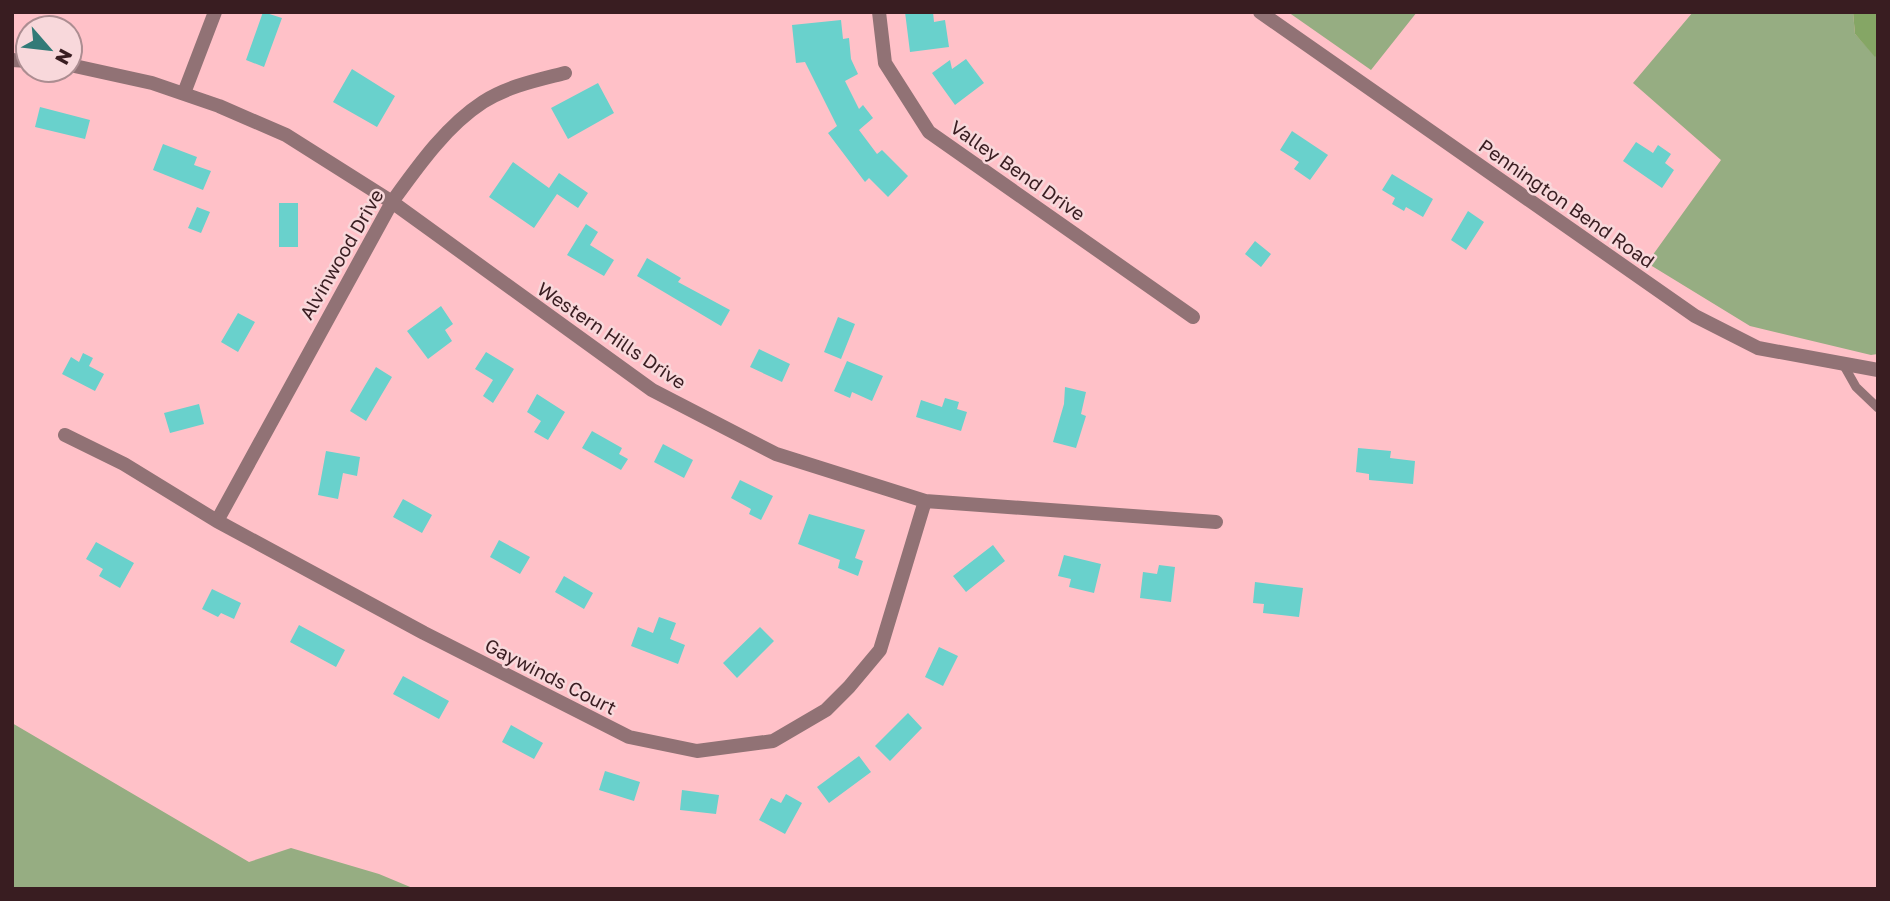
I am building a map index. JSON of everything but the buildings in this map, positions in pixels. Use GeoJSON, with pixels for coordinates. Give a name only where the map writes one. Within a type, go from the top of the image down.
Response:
{"type":"FeatureCollection","features":[{"type":"Feature","properties":{"kind":"street"},"geometry":{"type":"LineString","coordinates":[[184,93],[215,12]]}},
{"type":"Feature","properties":{"kind":"street","name":"Valley Bend Drive"},"geometry":{"type":"LineString","coordinates":[[878,12],[885,63],[929,132],[1193,317]]}},
{"type":"Feature","properties":{"kind":"street","name":"Pennington Bend Road"},"geometry":{"type":"LineString","coordinates":[[1260,12],[1695,316],[1758,348],[1878,370]]}},
{"type":"Feature","properties":{"kind":"street","name":"Western Hills Drive"},"geometry":{"type":"LineString","coordinates":[[84,68],[184,93],[286,135],[392,202],[652,390],[776,454],[925,501],[1216,522]]}},
{"type":"Feature","properties":{"kind":"street","name":"Alvinwood Drive"},"geometry":{"type":"LineString","coordinates":[[217,521],[392,202],[450,130],[483,102],[525,84],[565,73]]}},
{"type":"Feature","properties":{"kind":"street","name":"Gaywinds Court"},"geometry":{"type":"LineString","coordinates":[[65,435],[124,464],[217,521],[629,737],[697,751],[773,741],[827,710],[849,687],[880,650],[925,501]]}},
{"type":"Feature","properties":{"kind":"lane"},"geometry":{"type":"LineString","coordinates":[[1843,362],[1856,387],[1878,408]]}},
{"type":"Feature","properties":{"kind":"green space"},"geometry":{"type":"Polygon","coordinates":[[[1288,12],[1417,12],[1371,70],[1288,12]]]}},
{"type":"Feature","properties":{"kind":"green space"},"geometry":{"type":"Polygon","coordinates":[[[1693,12],[1853,12],[1855,34],[1875,56],[1878,54],[1878,354],[1871,355],[1750,326],[1647,263],[1721,160],[1633,83],[1693,12]]]}},
{"type":"Feature","properties":{"kind":"green space"},"geometry":{"type":"Polygon","coordinates":[[[1853,12],[1878,12],[1878,54],[1875,57],[1855,34],[1853,12]]]}},
{"type":"Feature","properties":{"kind":"green space"},"geometry":{"type":"Polygon","coordinates":[[[12,723],[249,862],[291,848],[379,874],[415,889],[12,889],[12,723]]]}}]}
